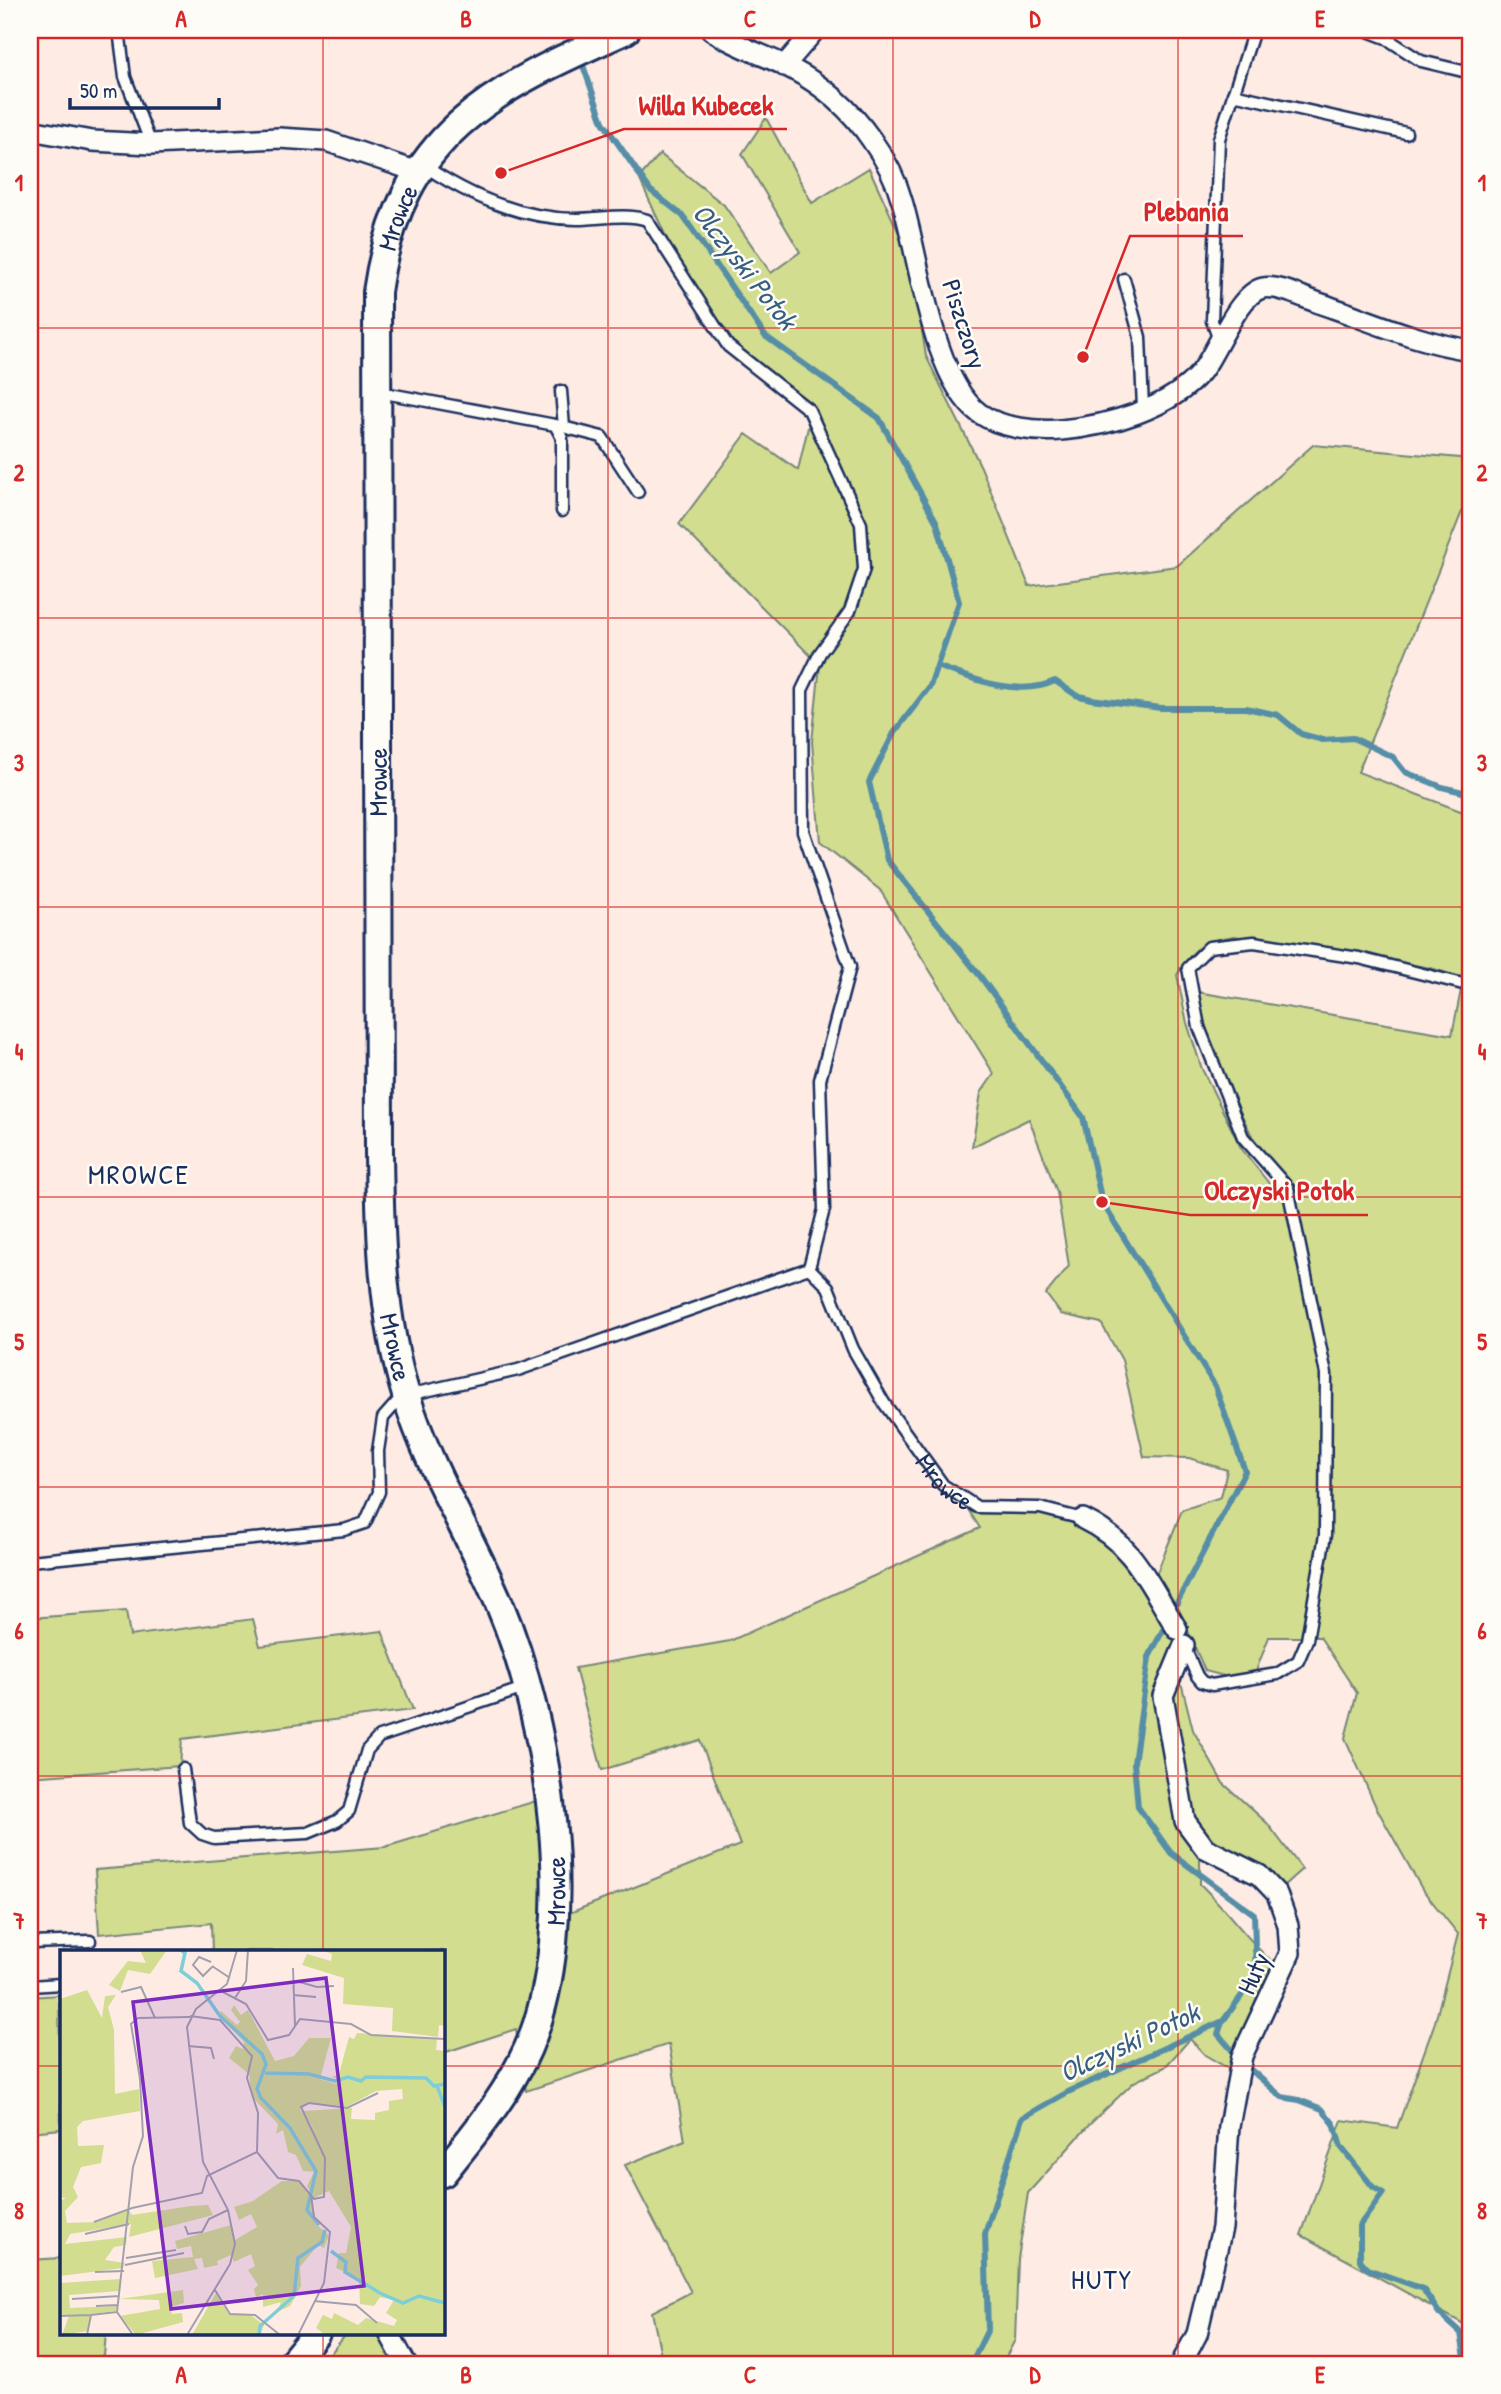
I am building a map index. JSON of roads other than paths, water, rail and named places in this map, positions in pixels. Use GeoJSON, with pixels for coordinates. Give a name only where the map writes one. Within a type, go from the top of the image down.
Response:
{"type":"FeatureCollection","features":[{"type":"Feature","properties":{"kind":"street","name":"Piszczory"},"geometry":{"type":"LineString","coordinates":[[711,30],[811,80],[845,107],[873,142],[902,200],[935,332],[946,364],[964,398],[979,412],[1012,426],[1059,430],[1095,425],[1143,409],[1183,387],[1201,372],[1250,294],[1265,287],[1297,295],[1433,342],[1471,350]]}},
{"type":"Feature","properties":{"kind":"street"},"geometry":{"type":"LineString","coordinates":[[784,66],[815,30]]}},
{"type":"Feature","properties":{"kind":"street","name":"Mrowce"},"geometry":{"type":"LineString","coordinates":[[444,2172],[487,2116],[521,2062],[539,2019],[552,1964],[556,1919],[553,1847],[544,1765],[528,1687],[499,1604],[435,1469],[407,1397],[387,1311],[381,1239],[375,313],[380,269],[397,214],[420,168],[442,140],[471,111],[493,95],[544,67],[616,34]]}},
{"type":"Feature","properties":{"kind":"street","name":"Mrowce"},"geometry":{"type":"LineString","coordinates":[[30,130],[92,141],[151,144],[279,138],[326,141],[420,168]]}},
{"type":"Feature","properties":{"kind":"street","name":"Mrowce"},"geometry":{"type":"LineString","coordinates":[[1083,1518],[1104,1529],[1130,1551],[1181,1637]]}},
{"type":"Feature","properties":{"kind":"street","name":"Huty"},"geometry":{"type":"LineString","coordinates":[[1181,1637],[1163,1696],[1185,1821],[1205,1848],[1259,1875],[1278,1894],[1288,1925],[1290,1953],[1242,2056],[1229,2126],[1222,2228],[1197,2334],[1181,2364]]}},
{"type":"Feature","properties":{"kind":"street"},"geometry":{"type":"LineString","coordinates":[[291,2364],[315,2334]]}},
{"type":"Feature","properties":{"kind":"street"},"geometry":{"type":"LineString","coordinates":[[390,2334],[406,2364]]}},
{"type":"Feature","properties":{"kind":"lane"},"geometry":{"type":"LineString","coordinates":[[119,30],[125,77],[151,144]]}},
{"type":"Feature","properties":{"kind":"lane"},"geometry":{"type":"LineString","coordinates":[[1219,341],[1212,321],[1219,139],[1254,30]]}},
{"type":"Feature","properties":{"kind":"lane"},"geometry":{"type":"LineString","coordinates":[[1365,30],[1386,38],[1422,61],[1471,73]]}},
{"type":"Feature","properties":{"kind":"lane"},"geometry":{"type":"LineString","coordinates":[[1233,94],[1406,133]]}},
{"type":"Feature","properties":{"kind":"lane"},"geometry":{"type":"LineString","coordinates":[[420,168],[475,197],[531,213],[574,219],[633,216],[646,220],[728,346],[808,410],[861,524],[864,569],[850,611],[820,653],[802,690],[803,831],[850,967],[820,1080],[824,1209],[809,1268]]}},
{"type":"Feature","properties":{"kind":"lane"},"geometry":{"type":"LineString","coordinates":[[1124,279],[1140,337],[1143,409]]}},
{"type":"Feature","properties":{"kind":"lane"},"geometry":{"type":"LineString","coordinates":[[375,391],[560,426],[602,437],[638,492]]}},
{"type":"Feature","properties":{"kind":"lane"},"geometry":{"type":"LineString","coordinates":[[561,391],[562,511]]}},
{"type":"Feature","properties":{"kind":"lane"},"geometry":{"type":"LineString","coordinates":[[1181,1637],[1197,1676],[1202,1682],[1212,1685],[1276,1674],[1298,1661],[1307,1640],[1325,1535],[1326,1374],[1288,1188],[1244,1137],[1199,1027],[1188,968],[1209,947],[1254,942],[1359,958],[1471,986]]}},
{"type":"Feature","properties":{"kind":"lane","name":"Mrowce"},"geometry":{"type":"LineString","coordinates":[[407,1397],[518,1370],[809,1268],[828,1287],[853,1349],[884,1403],[943,1485],[977,1507],[1040,1508],[1083,1518]]}},
{"type":"Feature","properties":{"kind":"lane"},"geometry":{"type":"LineString","coordinates":[[30,1561],[344,1531],[365,1523],[379,1492],[378,1451],[383,1418],[391,1406],[407,1397]]}},
{"type":"Feature","properties":{"kind":"lane"},"geometry":{"type":"LineString","coordinates":[[183,1769],[190,1823],[202,1834],[214,1838],[308,1833],[325,1827],[349,1811],[367,1750],[379,1737],[528,1687]]}},
{"type":"Feature","properties":{"kind":"lane"},"geometry":{"type":"LineString","coordinates":[[30,1943],[90,1941]]}},
{"type":"Feature","properties":{"kind":"lane"},"geometry":{"type":"LineString","coordinates":[[30,1986],[60,1984]]}},
{"type":"Feature","properties":{"kind":"waterway","name":"Olczyski Potok"},"geometry":{"type":"LineString","coordinates":[[570,30],[576,47]]}},
{"type":"Feature","properties":{"kind":"waterway","name":"Olczyski Potok"},"geometry":{"type":"LineString","coordinates":[[580,57],[603,122],[650,190],[683,216],[765,336],[879,418],[937,523],[959,602],[930,686],[894,733],[869,782],[887,860],[980,976],[1083,1117],[1102,1202],[1215,1386],[1245,1471],[1149,1657],[1134,1763],[1138,1807],[1171,1853],[1254,1914],[1256,1976],[1223,2021],[1068,2092],[1022,2118],[985,2234],[988,2329],[971,2364]]}},
{"type":"Feature","properties":{"kind":"waterway"},"geometry":{"type":"LineString","coordinates":[[937,666],[980,681],[1011,687],[1041,686],[1055,681],[1076,695],[1091,699],[1161,708],[1246,708],[1278,715],[1301,734],[1323,740],[1353,738],[1393,757],[1405,772],[1442,787],[1471,794]]}},
{"type":"Feature","properties":{"kind":"waterway"},"geometry":{"type":"LineString","coordinates":[[1222,2022],[1218,2034],[1237,2056]]}},
{"type":"Feature","properties":{"kind":"waterway"},"geometry":{"type":"LineString","coordinates":[[1244,2064],[1282,2097],[1322,2109],[1334,2124],[1341,2147],[1373,2187],[1383,2193],[1360,2225],[1360,2260],[1368,2269],[1423,2289],[1439,2313],[1461,2333],[1466,2364]]}},
{"type":"Feature","properties":{"kind":"place","name":"Willa Kubecek"},"geometry":{"type":"Point","coordinates":[501,173]}},
{"type":"Feature","properties":{"kind":"place","name":"Plebania"},"geometry":{"type":"Point","coordinates":[1083,357]}},
{"type":"Feature","properties":{"kind":"place","name":"Olczyski Potok"},"geometry":{"type":"Point","coordinates":[1102,1202]}},
{"type":"Feature","properties":{"kind":"district","name":"MROWCE"},"geometry":{"type":"Point","coordinates":[139,1174]}},
{"type":"Feature","properties":{"kind":"district","name":"HUTY"},"geometry":{"type":"Point","coordinates":[1102,2279]}}]}
